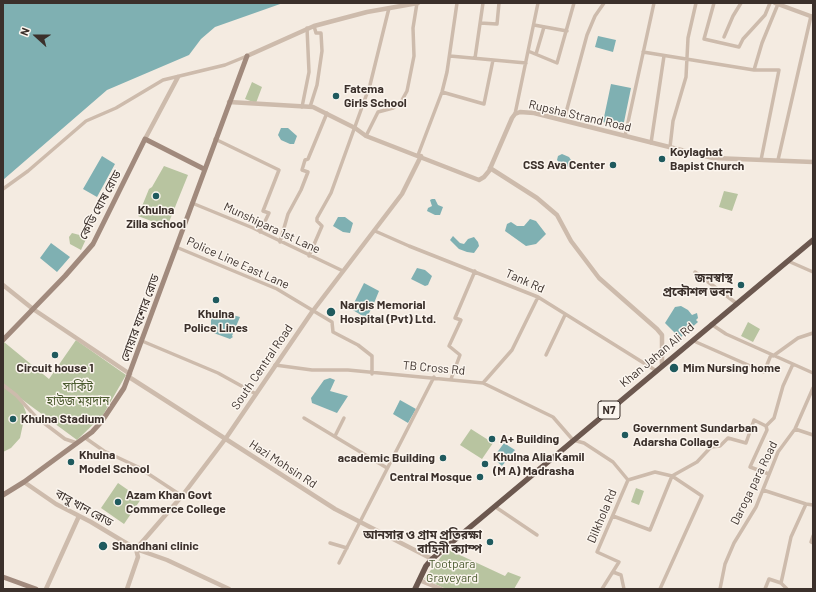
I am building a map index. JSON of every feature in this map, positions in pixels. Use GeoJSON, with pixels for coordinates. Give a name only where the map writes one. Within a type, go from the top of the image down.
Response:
{"type":"FeatureCollection","features":[{"type":"Feature","properties":{"kind":"highway","name":"Khan Jahan Ali Rd"},"geometry":{"type":"LineString","coordinates":[[418,589],[420,580],[434,561],[655,370],[713,325],[813,240]]}},
{"type":"Feature","properties":{"kind":"highway","name":"Khan Jahan Ali Rd"},"geometry":{"type":"LineString","coordinates":[[415,589],[426,566],[432,559],[696,342],[736,303],[813,243]]}},
{"type":"Feature","properties":{"kind":"main road","name":"লোয়ার যশোর রোড"},"geometry":{"type":"LineString","coordinates":[[3,495],[24,482],[77,443],[102,421],[118,398],[130,375],[215,139],[247,56]]}},
{"type":"Feature","properties":{"kind":"main road"},"geometry":{"type":"LineString","coordinates":[[145,139],[204,170]]}},
{"type":"Feature","properties":{"kind":"main road","name":"কেডি ঘোষ রোড"},"geometry":{"type":"LineString","coordinates":[[3,340],[92,244],[145,139]]}},
{"type":"Feature","properties":{"kind":"main road"},"geometry":{"type":"LineString","coordinates":[[3,578],[36,589]]}},
{"type":"Feature","properties":{"kind":"street"},"geometry":{"type":"LineString","coordinates":[[3,189],[28,171],[86,121],[116,108],[163,80],[225,65],[307,28],[389,8],[417,3],[413,28],[414,56],[407,91],[401,102],[393,108],[378,112],[366,136]]}},
{"type":"Feature","properties":{"kind":"street"},"geometry":{"type":"LineString","coordinates":[[419,156],[442,92],[450,56],[457,3]]}},
{"type":"Feature","properties":{"kind":"street"},"geometry":{"type":"LineString","coordinates":[[475,58],[483,3]]}},
{"type":"Feature","properties":{"kind":"street"},"geometry":{"type":"LineString","coordinates":[[480,23],[497,24],[499,3]]}},
{"type":"Feature","properties":{"kind":"street"},"geometry":{"type":"LineString","coordinates":[[515,114],[538,3]]}},
{"type":"Feature","properties":{"kind":"street"},"geometry":{"type":"LineString","coordinates":[[528,51],[557,63],[574,3]]}},
{"type":"Feature","properties":{"kind":"street"},"geometry":{"type":"LineString","coordinates":[[564,120],[587,35],[595,16],[604,3]]}},
{"type":"Feature","properties":{"kind":"street"},"geometry":{"type":"LineString","coordinates":[[625,136],[654,3]]}},
{"type":"Feature","properties":{"kind":"street"},"geometry":{"type":"LineString","coordinates":[[670,147],[673,122],[686,77],[688,38],[696,3]]}},
{"type":"Feature","properties":{"kind":"street"},"geometry":{"type":"LineString","coordinates":[[714,3],[704,39],[740,47],[743,39],[765,16],[770,3]]}},
{"type":"Feature","properties":{"kind":"street"},"geometry":{"type":"LineString","coordinates":[[724,37],[732,16],[741,3]]}},
{"type":"Feature","properties":{"kind":"street"},"geometry":{"type":"LineString","coordinates":[[754,70],[776,4],[812,17],[778,160]]}},
{"type":"Feature","properties":{"kind":"street"},"geometry":{"type":"LineString","coordinates":[[309,256],[322,226],[317,221],[317,218],[331,193],[370,85],[389,8]]}},
{"type":"Feature","properties":{"kind":"street"},"geometry":{"type":"LineString","coordinates":[[534,25],[567,31]]}},
{"type":"Feature","properties":{"kind":"street"},"geometry":{"type":"LineString","coordinates":[[310,107],[317,85],[322,51],[321,33],[316,33],[314,26]]}},
{"type":"Feature","properties":{"kind":"street"},"geometry":{"type":"LineString","coordinates":[[536,54],[544,27]]}},
{"type":"Feature","properties":{"kind":"street"},"geometry":{"type":"LineString","coordinates":[[302,107],[308,72],[307,28]]}},
{"type":"Feature","properties":{"kind":"street"},"geometry":{"type":"LineString","coordinates":[[643,52],[754,70],[780,70],[761,160]]}},
{"type":"Feature","properties":{"kind":"street"},"geometry":{"type":"LineString","coordinates":[[450,56],[526,63]]}},
{"type":"Feature","properties":{"kind":"street"},"geometry":{"type":"LineString","coordinates":[[651,143],[664,56]]}},
{"type":"Feature","properties":{"kind":"street"},"geometry":{"type":"LineString","coordinates":[[442,92],[484,104],[493,60]]}},
{"type":"Feature","properties":{"kind":"street"},"geometry":{"type":"LineString","coordinates":[[145,139],[178,77]]}},
{"type":"Feature","properties":{"kind":"street","name":"Rupsha Strand Road"},"geometry":{"type":"LineString","coordinates":[[229,102],[310,107],[327,113],[355,128],[366,136],[479,180],[484,177],[490,168],[515,114],[520,112],[534,113],[564,120],[713,158],[813,162]]}},
{"type":"Feature","properties":{"kind":"street"},"geometry":{"type":"LineString","coordinates":[[280,242],[288,214],[301,190],[308,172],[302,170],[305,160],[308,159],[327,113]]}},
{"type":"Feature","properties":{"kind":"street"},"geometry":{"type":"LineString","coordinates":[[215,139],[279,170],[264,210],[269,213],[260,232]]}},
{"type":"Feature","properties":{"kind":"street","name":"South Central Road"},"geometry":{"type":"LineString","coordinates":[[136,549],[182,496],[226,438],[312,312],[402,194],[419,156]]}},
{"type":"Feature","properties":{"kind":"street"},"geometry":{"type":"LineString","coordinates":[[490,168],[537,198],[557,215],[571,241],[599,278],[657,329],[662,335],[662,365]]}},
{"type":"Feature","properties":{"kind":"street","name":"Munshipara 1st Lane"},"geometry":{"type":"LineString","coordinates":[[192,203],[260,232],[343,271]]}},
{"type":"Feature","properties":{"kind":"street","name":"Tank Rd"},"geometry":{"type":"LineString","coordinates":[[375,231],[538,297],[655,370]]}},
{"type":"Feature","properties":{"kind":"street","name":"Police Line East Lane"},"geometry":{"type":"LineString","coordinates":[[176,247],[277,289],[312,312],[332,322],[333,332],[358,345],[372,356],[372,374]]}},
{"type":"Feature","properties":{"kind":"street"},"geometry":{"type":"LineString","coordinates":[[789,261],[813,272]]}},
{"type":"Feature","properties":{"kind":"street"},"geometry":{"type":"LineString","coordinates":[[452,379],[460,356],[449,346],[461,320],[456,318],[475,271]]}},
{"type":"Feature","properties":{"kind":"street"},"geometry":{"type":"LineString","coordinates":[[695,272],[736,303]]}},
{"type":"Feature","properties":{"kind":"street","name":"Hazi Mohsin Rd"},"geometry":{"type":"LineString","coordinates":[[3,285],[33,309],[186,415],[226,438],[335,509],[432,559]]}},
{"type":"Feature","properties":{"kind":"street"},"geometry":{"type":"LineString","coordinates":[[483,383],[512,350],[538,297]]}},
{"type":"Feature","properties":{"kind":"street"},"geometry":{"type":"LineString","coordinates":[[546,355],[565,315]]}},
{"type":"Feature","properties":{"kind":"street"},"geometry":{"type":"LineString","coordinates":[[713,325],[726,334],[772,356],[813,373]]}},
{"type":"Feature","properties":{"kind":"street"},"geometry":{"type":"LineString","coordinates":[[696,342],[764,372],[772,356],[798,338],[813,333]]}},
{"type":"Feature","properties":{"kind":"street"},"geometry":{"type":"LineString","coordinates":[[142,341],[218,373],[256,394]]}},
{"type":"Feature","properties":{"kind":"street"},"geometry":{"type":"LineString","coordinates":[[769,474],[750,467],[767,430],[766,426],[774,418],[783,386],[793,364]]}},
{"type":"Feature","properties":{"kind":"street","name":"TB Cross Rd"},"geometry":{"type":"LineString","coordinates":[[275,365],[372,374],[434,377],[483,383],[553,417],[575,440],[584,443],[613,462],[628,480]]}},
{"type":"Feature","properties":{"kind":"street"},"geometry":{"type":"LineString","coordinates":[[339,563],[434,377]]}},
{"type":"Feature","properties":{"kind":"street"},"geometry":{"type":"LineString","coordinates":[[3,385],[16,394],[36,417],[65,439],[77,443]]}},
{"type":"Feature","properties":{"kind":"street","name":"Daroga para Road"},"geometry":{"type":"LineString","coordinates":[[720,589],[720,582],[734,543],[756,507],[778,452],[795,429],[813,388]]}},
{"type":"Feature","properties":{"kind":"street"},"geometry":{"type":"LineString","coordinates":[[304,418],[387,468]]}},
{"type":"Feature","properties":{"kind":"street"},"geometry":{"type":"LineString","coordinates":[[334,436],[344,418]]}},
{"type":"Feature","properties":{"kind":"street"},"geometry":{"type":"LineString","coordinates":[[613,516],[650,530],[672,476],[696,462],[711,447],[720,446],[728,438],[746,443],[754,420],[766,426]]}},
{"type":"Feature","properties":{"kind":"street"},"geometry":{"type":"LineString","coordinates":[[795,429],[813,435]]}},
{"type":"Feature","properties":{"kind":"street"},"geometry":{"type":"LineString","coordinates":[[84,437],[104,451],[138,467],[182,496]]}},
{"type":"Feature","properties":{"kind":"street"},"geometry":{"type":"LineString","coordinates":[[628,480],[656,472],[672,476],[702,496],[660,589]]}},
{"type":"Feature","properties":{"kind":"street","name":"Dilkhola Rd"},"geometry":{"type":"LineString","coordinates":[[613,572],[620,562],[598,552],[628,480]]}},
{"type":"Feature","properties":{"kind":"street","name":"বাবু খান রোড"},"geometry":{"type":"LineString","coordinates":[[24,482],[56,504],[136,549],[168,560],[229,589]]}},
{"type":"Feature","properties":{"kind":"street"},"geometry":{"type":"LineString","coordinates":[[763,490],[813,505]]}},
{"type":"Feature","properties":{"kind":"street"},"geometry":{"type":"LineString","coordinates":[[781,583],[791,537],[806,504]]}},
{"type":"Feature","properties":{"kind":"street"},"geometry":{"type":"LineString","coordinates":[[497,508],[537,535]]}},
{"type":"Feature","properties":{"kind":"street"},"geometry":{"type":"LineString","coordinates":[[46,589],[79,516]]}},
{"type":"Feature","properties":{"kind":"street"},"geometry":{"type":"LineString","coordinates":[[813,536],[811,542],[813,543]]}},
{"type":"Feature","properties":{"kind":"street"},"geometry":{"type":"LineString","coordinates":[[330,543],[346,548]]}},
{"type":"Feature","properties":{"kind":"street"},"geometry":{"type":"LineString","coordinates":[[127,589],[138,557],[136,549]]}},
{"type":"Feature","properties":{"kind":"street"},"geometry":{"type":"LineString","coordinates":[[602,589],[613,572],[621,575],[624,589]]}},
{"type":"Feature","properties":{"kind":"street"},"geometry":{"type":"LineString","coordinates":[[765,589],[769,579],[781,583],[787,589]]}},
{"type":"Feature","properties":{"kind":"street"},"geometry":{"type":"LineString","coordinates":[[420,580],[441,589]]}},
{"type":"Feature","properties":{"kind":"green space"},"geometry":{"type":"Polygon","coordinates":[[[252,82],[262,87],[256,103],[245,99],[252,82]]]}},
{"type":"Feature","properties":{"kind":"green space"},"geometry":{"type":"Polygon","coordinates":[[[164,166],[188,175],[167,227],[138,216],[149,189],[152,187],[164,166]]]}},
{"type":"Feature","properties":{"kind":"green space"},"geometry":{"type":"Polygon","coordinates":[[[724,191],[738,194],[732,211],[719,207],[724,191]]]}},
{"type":"Feature","properties":{"kind":"green space"},"geometry":{"type":"Polygon","coordinates":[[[72,233],[87,237],[81,250],[70,244],[69,237],[72,233]]]}},
{"type":"Feature","properties":{"kind":"green space"},"geometry":{"type":"Polygon","coordinates":[[[748,322],[760,329],[753,342],[741,336],[748,322]]]}},
{"type":"Feature","properties":{"kind":"green space","name":"সার্কিট হাউজ ময়দান"},"geometry":{"type":"Polygon","coordinates":[[[76,340],[126,375],[103,415],[77,440],[16,395],[22,402],[27,415],[22,415],[23,424],[20,438],[11,448],[3,452],[4,342],[49,379],[76,340]]]}},
{"type":"Feature","properties":{"kind":"green space"},"geometry":{"type":"Polygon","coordinates":[[[471,429],[493,443],[482,459],[460,445],[471,429]]]}},
{"type":"Feature","properties":{"kind":"green space","name":"Azam Khan Govt Commerce College"},"geometry":{"type":"Polygon","coordinates":[[[118,483],[141,499],[124,524],[101,508],[118,483]]]}},
{"type":"Feature","properties":{"kind":"green space"},"geometry":{"type":"Polygon","coordinates":[[[636,488],[644,491],[639,505],[631,502],[636,488]]]}},
{"type":"Feature","properties":{"kind":"green space","name":"Tootpara Graveyard"},"geometry":{"type":"Polygon","coordinates":[[[447,549],[505,576],[508,572],[521,577],[514,589],[446,589],[424,579],[447,549]]]}},
{"type":"Feature","properties":{"kind":"water"},"geometry":{"type":"Polygon","coordinates":[[[3,3],[283,3],[215,27],[201,39],[189,55],[107,90],[3,180],[3,3]]]}},
{"type":"Feature","properties":{"kind":"water"},"geometry":{"type":"Polygon","coordinates":[[[598,36],[616,40],[613,52],[595,47],[598,36]]]}},
{"type":"Feature","properties":{"kind":"water"},"geometry":{"type":"Polygon","coordinates":[[[611,84],[631,88],[623,127],[603,122],[611,84]]]}},
{"type":"Feature","properties":{"kind":"water"},"geometry":{"type":"Polygon","coordinates":[[[281,128],[288,128],[297,136],[294,144],[281,140],[278,135],[281,128]]]}},
{"type":"Feature","properties":{"kind":"water"},"geometry":{"type":"Polygon","coordinates":[[[562,154],[569,157],[573,163],[570,167],[561,165],[557,160],[558,156],[562,154]]]}},
{"type":"Feature","properties":{"kind":"water"},"geometry":{"type":"Polygon","coordinates":[[[102,156],[115,164],[97,197],[83,189],[102,156]]]}},
{"type":"Feature","properties":{"kind":"water"},"geometry":{"type":"Polygon","coordinates":[[[435,199],[438,205],[443,207],[440,215],[435,215],[427,211],[428,208],[432,206],[430,200],[435,199]]]}},
{"type":"Feature","properties":{"kind":"water"},"geometry":{"type":"Polygon","coordinates":[[[338,217],[345,217],[353,223],[350,233],[343,232],[333,226],[338,217]]]}},
{"type":"Feature","properties":{"kind":"water"},"geometry":{"type":"Polygon","coordinates":[[[530,219],[536,221],[546,234],[536,244],[526,246],[505,231],[507,224],[511,222],[517,226],[524,226],[530,219]]]}},
{"type":"Feature","properties":{"kind":"water"},"geometry":{"type":"Polygon","coordinates":[[[453,236],[460,243],[464,244],[468,239],[474,237],[479,246],[474,253],[459,249],[450,240],[453,236]]]}},
{"type":"Feature","properties":{"kind":"water"},"geometry":{"type":"Polygon","coordinates":[[[51,243],[70,257],[57,272],[40,258],[51,243]]]}},
{"type":"Feature","properties":{"kind":"water"},"geometry":{"type":"Polygon","coordinates":[[[417,268],[425,270],[432,276],[428,285],[425,286],[411,279],[417,268]]]}},
{"type":"Feature","properties":{"kind":"water"},"geometry":{"type":"Polygon","coordinates":[[[364,283],[379,291],[366,318],[351,309],[364,283]]]}},
{"type":"Feature","properties":{"kind":"water"},"geometry":{"type":"Polygon","coordinates":[[[681,306],[688,310],[692,315],[697,313],[698,318],[696,320],[698,322],[680,338],[665,323],[675,307],[681,306]]]}},
{"type":"Feature","properties":{"kind":"water"},"geometry":{"type":"Polygon","coordinates":[[[218,311],[240,317],[232,336],[233,337],[230,339],[211,332],[209,329],[213,313],[218,311]]]}},
{"type":"Feature","properties":{"kind":"water"},"geometry":{"type":"Polygon","coordinates":[[[330,378],[335,380],[330,391],[348,396],[337,413],[312,403],[311,398],[324,380],[330,378]]]}},
{"type":"Feature","properties":{"kind":"water"},"geometry":{"type":"Polygon","coordinates":[[[400,400],[416,409],[408,423],[393,414],[400,400]]]}},
{"type":"Feature","properties":{"kind":"water"},"geometry":{"type":"Polygon","coordinates":[[[504,443],[515,450],[502,466],[493,458],[504,443]]]}},
{"type":"Feature","properties":{"kind":"place","name":"Fatema Girls School"},"geometry":{"type":"Point","coordinates":[336,96]}},
{"type":"Feature","properties":{"kind":"place","name":"Koylaghat Bapist Church"},"geometry":{"type":"Point","coordinates":[662,159]}},
{"type":"Feature","properties":{"kind":"place","name":"CSS Ava Center"},"geometry":{"type":"Point","coordinates":[613,165]}},
{"type":"Feature","properties":{"kind":"place","name":"Khulna Zilla school"},"geometry":{"type":"Point","coordinates":[156,196]}},
{"type":"Feature","properties":{"kind":"place","name":"জনস্বাস্থ প্রকৌশল ভবন"},"geometry":{"type":"Point","coordinates":[741,285]}},
{"type":"Feature","properties":{"kind":"place","name":"Khulna Police Lines"},"geometry":{"type":"Point","coordinates":[216,300]}},
{"type":"Feature","properties":{"kind":"place","name":"Nargis Memorial Hospital (Pvt) Ltd."},"geometry":{"type":"Point","coordinates":[331,312]}},
{"type":"Feature","properties":{"kind":"place","name":"Circuit house 1"},"geometry":{"type":"Point","coordinates":[55,355]}},
{"type":"Feature","properties":{"kind":"place","name":"Mim Nursing home"},"geometry":{"type":"Point","coordinates":[674,368]}},
{"type":"Feature","properties":{"kind":"place","name":"Khulna Stadium"},"geometry":{"type":"Point","coordinates":[13,419]}},
{"type":"Feature","properties":{"kind":"place","name":"Government Sundarban Adarsha Collage"},"geometry":{"type":"Point","coordinates":[625,435]}},
{"type":"Feature","properties":{"kind":"place","name":"A+ Building"},"geometry":{"type":"Point","coordinates":[492,439]}},
{"type":"Feature","properties":{"kind":"place","name":"academic Building"},"geometry":{"type":"Point","coordinates":[443,458]}},
{"type":"Feature","properties":{"kind":"place","name":"Khulna Model School"},"geometry":{"type":"Point","coordinates":[71,462]}},
{"type":"Feature","properties":{"kind":"place","name":"Khulna Alia Kamil (M A) Madrasha"},"geometry":{"type":"Point","coordinates":[485,464]}},
{"type":"Feature","properties":{"kind":"place","name":"Central Mosque"},"geometry":{"type":"Point","coordinates":[480,477]}},
{"type":"Feature","properties":{"kind":"place","name":"Azam Khan Govt Commerce College"},"geometry":{"type":"Point","coordinates":[118,502]}},
{"type":"Feature","properties":{"kind":"place","name":"আনসার ও গ্রাম প্রতিরক্ষা বাহিনী ক্যাম্প"},"geometry":{"type":"Point","coordinates":[490,542]}},
{"type":"Feature","properties":{"kind":"place","name":"Shandhani clinic"},"geometry":{"type":"Point","coordinates":[103,546]}}]}
